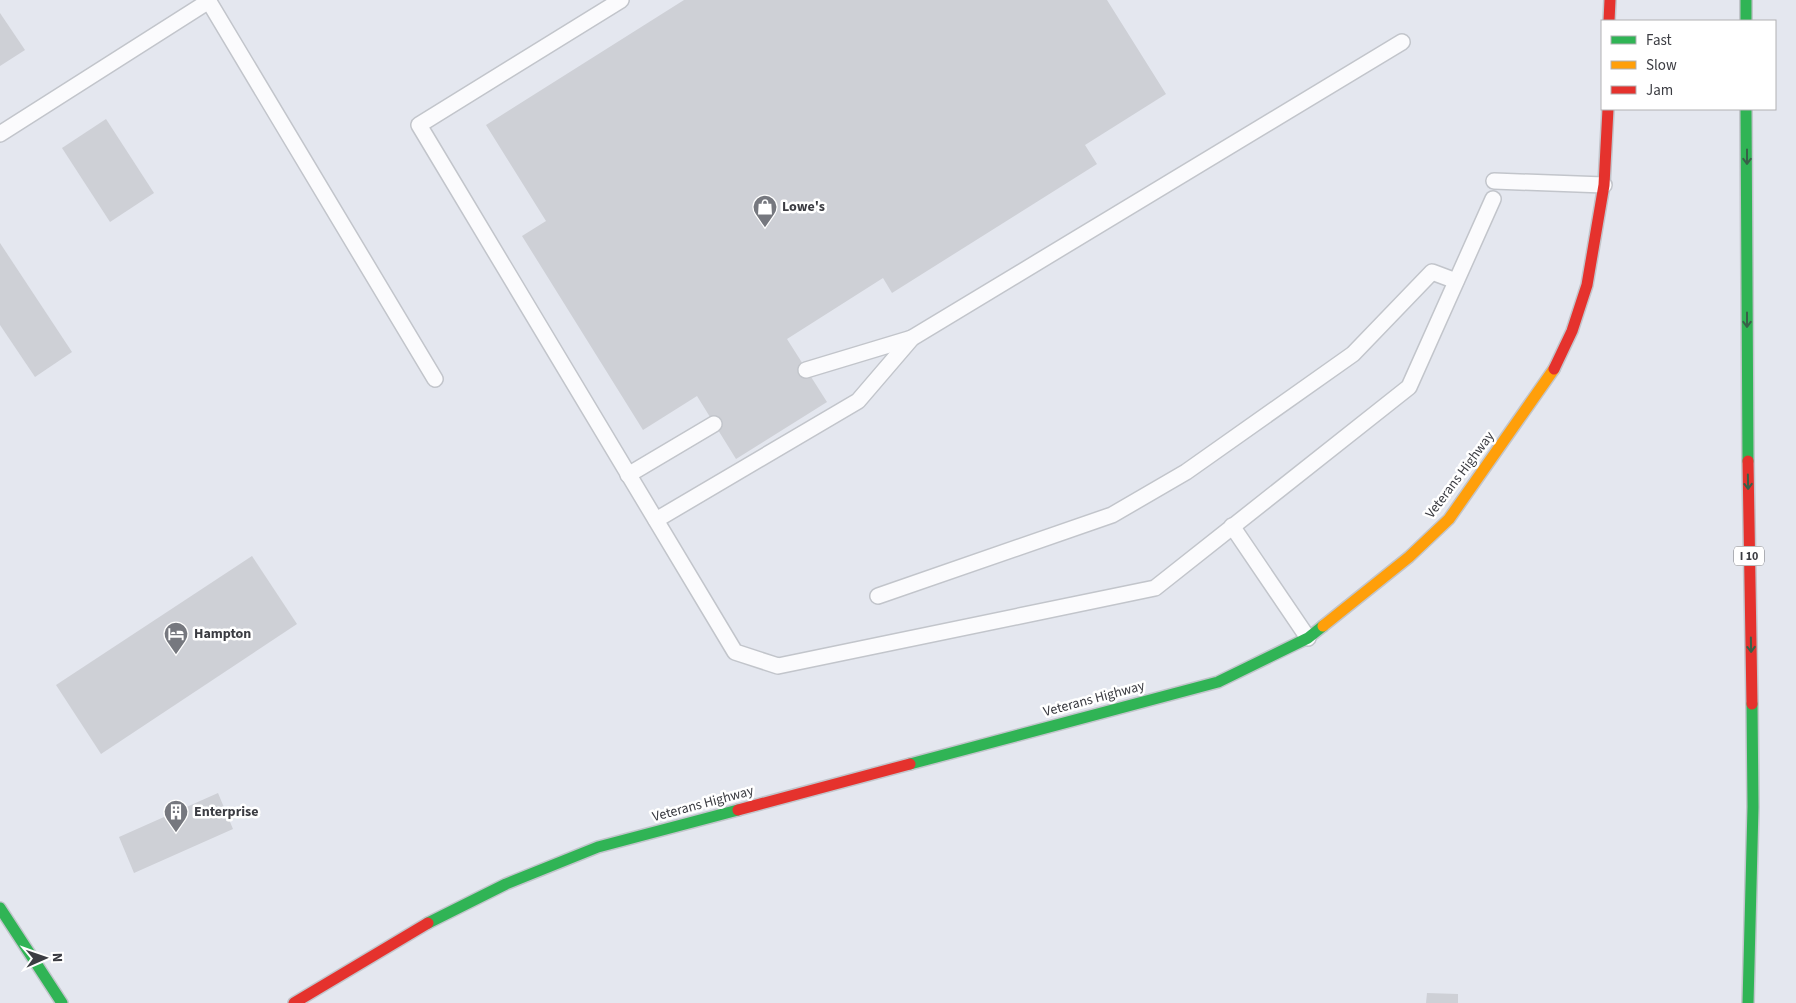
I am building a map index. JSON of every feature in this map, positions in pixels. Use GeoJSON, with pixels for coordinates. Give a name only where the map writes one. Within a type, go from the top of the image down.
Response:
{"type":"FeatureCollection","features":[{"type":"Feature","properties":{"kind":"main road"},"geometry":{"type":"LineString","coordinates":[[1609,20],[1610,0]]}},
{"type":"Feature","properties":{"kind":"main road"},"geometry":{"type":"LineString","coordinates":[[1746,0],[1746,20]]}},
{"type":"Feature","properties":{"kind":"main road","name":"Veterans Highway"},"geometry":{"type":"LineString","coordinates":[[294,1003],[379,949],[462,905],[506,884],[598,847],[1218,682],[1308,638],[1409,557],[1449,519],[1551,375],[1572,331],[1587,285],[1604,185],[1608,110]]}},
{"type":"Feature","properties":{"kind":"main road","name":"I 10"},"geometry":{"type":"LineString","coordinates":[[1746,110],[1747,386],[1753,807],[1748,1003]]}},
{"type":"Feature","properties":{"kind":"main road"},"geometry":{"type":"LineString","coordinates":[[0,908],[62,1003]]}},
{"type":"Feature","properties":{"kind":"lane"},"geometry":{"type":"LineString","coordinates":[[621,0],[419,125],[735,652],[778,666],[1155,588],[1409,386],[1493,199]]}},
{"type":"Feature","properties":{"kind":"lane"},"geometry":{"type":"LineString","coordinates":[[0,134],[208,1],[435,379]]}},
{"type":"Feature","properties":{"kind":"lane"},"geometry":{"type":"LineString","coordinates":[[806,370],[912,338],[1402,42]]}},
{"type":"Feature","properties":{"kind":"lane"},"geometry":{"type":"LineString","coordinates":[[1494,181],[1604,185]]}},
{"type":"Feature","properties":{"kind":"lane"},"geometry":{"type":"LineString","coordinates":[[878,596],[1112,515],[1186,472],[1353,354],[1432,272],[1456,281]]}},
{"type":"Feature","properties":{"kind":"lane"},"geometry":{"type":"LineString","coordinates":[[656,520],[858,401],[912,338]]}},
{"type":"Feature","properties":{"kind":"lane"},"geometry":{"type":"LineString","coordinates":[[628,475],[714,424]]}},
{"type":"Feature","properties":{"kind":"lane"},"geometry":{"type":"LineString","coordinates":[[1232,526],[1308,638]]}},
{"type":"Feature","properties":{"kind":"building","name":"Lowe's"},"geometry":{"type":"Polygon","coordinates":[[[684,0],[1107,0],[1166,94],[1085,145],[1097,164],[892,293],[883,278],[787,339],[827,402],[736,459],[697,396],[643,430],[522,236],[546,221],[486,125],[684,0]]]}},
{"type":"Feature","properties":{"kind":"building"},"geometry":{"type":"Polygon","coordinates":[[[0,13],[25,50],[0,66],[0,13]]]}},
{"type":"Feature","properties":{"kind":"building"},"geometry":{"type":"Polygon","coordinates":[[[106,119],[154,193],[110,222],[62,148],[106,119]]]}},
{"type":"Feature","properties":{"kind":"building"},"geometry":{"type":"Polygon","coordinates":[[[0,243],[72,352],[35,377],[0,325],[0,243]]]}},
{"type":"Feature","properties":{"kind":"building","name":"Hampton"},"geometry":{"type":"Polygon","coordinates":[[[252,556],[297,624],[101,754],[56,685],[252,556]]]}},
{"type":"Feature","properties":{"kind":"building","name":"Enterprise"},"geometry":{"type":"Polygon","coordinates":[[[218,793],[233,829],[134,873],[119,837],[218,793]]]}},
{"type":"Feature","properties":{"kind":"building"},"geometry":{"type":"Polygon","coordinates":[[[1427,993],[1458,994],[1458,1003],[1426,1003],[1427,993]]]}},
{"type":"Feature","properties":{"kind":"traffic: fast"},"geometry":{"type":"LineString","coordinates":[[1746,0],[1746,20]]}},
{"type":"Feature","properties":{"kind":"traffic: fast"},"geometry":{"type":"LineString","coordinates":[[1746,110],[1748,461]]}},
{"type":"Feature","properties":{"kind":"traffic: fast"},"geometry":{"type":"LineString","coordinates":[[910,764],[1218,682],[1308,638],[1323,626]]}},
{"type":"Feature","properties":{"kind":"traffic: fast"},"geometry":{"type":"LineString","coordinates":[[1748,1003],[1753,807],[1752,704]]}},
{"type":"Feature","properties":{"kind":"traffic: fast"},"geometry":{"type":"LineString","coordinates":[[428,923],[506,884],[598,847],[738,810]]}},
{"type":"Feature","properties":{"kind":"traffic: fast"},"geometry":{"type":"LineString","coordinates":[[0,908],[62,1003]]}},
{"type":"Feature","properties":{"kind":"traffic: slow"},"geometry":{"type":"LineString","coordinates":[[1323,626],[1409,557],[1449,519],[1554,369]]}},
{"type":"Feature","properties":{"kind":"traffic: jam"},"geometry":{"type":"LineString","coordinates":[[1609,20],[1610,0]]}},
{"type":"Feature","properties":{"kind":"traffic: jam"},"geometry":{"type":"LineString","coordinates":[[1554,369],[1572,331],[1587,285],[1604,185],[1608,110]]}},
{"type":"Feature","properties":{"kind":"traffic: jam"},"geometry":{"type":"LineString","coordinates":[[1748,461],[1752,704]]}},
{"type":"Feature","properties":{"kind":"traffic: jam"},"geometry":{"type":"LineString","coordinates":[[738,810],[910,764]]}},
{"type":"Feature","properties":{"kind":"traffic: jam"},"geometry":{"type":"LineString","coordinates":[[294,1003],[428,923]]}},
{"type":"Feature","properties":{"kind":"place","name":"Lowe's"},"geometry":{"type":"Point","coordinates":[765,228]}},
{"type":"Feature","properties":{"kind":"place","name":"Hampton"},"geometry":{"type":"Point","coordinates":[176,655]}},
{"type":"Feature","properties":{"kind":"place","name":"Enterprise"},"geometry":{"type":"Point","coordinates":[176,833]}}]}
